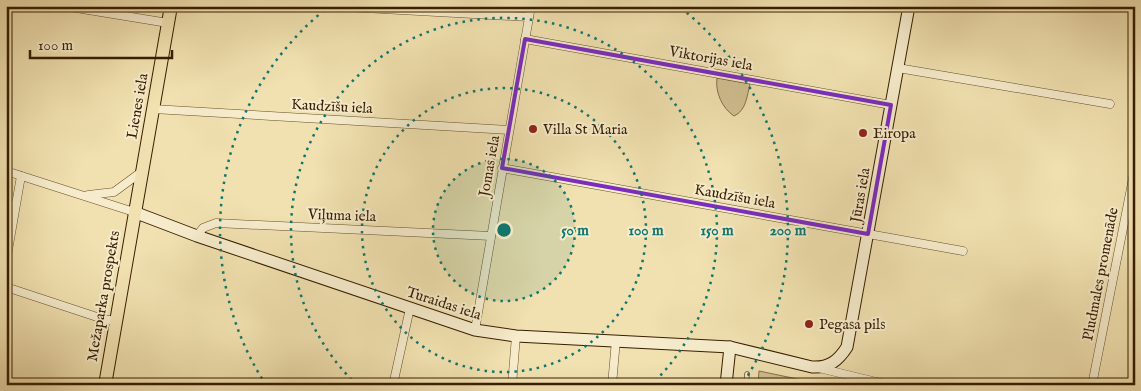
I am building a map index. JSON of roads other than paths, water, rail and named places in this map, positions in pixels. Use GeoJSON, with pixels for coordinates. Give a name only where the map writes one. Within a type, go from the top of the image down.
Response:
{"type":"FeatureCollection","features":[{"type":"Feature","properties":{"kind":"main road","name":"Lienes iela"},"geometry":{"type":"LineString","coordinates":[[134,212],[171,6]]}},
{"type":"Feature","properties":{"kind":"main road","name":"Mežaparka prospekts"},"geometry":{"type":"LineString","coordinates":[[105,385],[134,212]]}},
{"type":"Feature","properties":{"kind":"street"},"geometry":{"type":"LineString","coordinates":[[64,6],[168,23]]}},
{"type":"Feature","properties":{"kind":"street"},"geometry":{"type":"LineString","coordinates":[[326,6],[529,17]]}},
{"type":"Feature","properties":{"kind":"street","name":"Jomas iela"},"geometry":{"type":"LineString","coordinates":[[474,330],[531,6]]}},
{"type":"Feature","properties":{"kind":"street","name":"Jūras iela"},"geometry":{"type":"LineString","coordinates":[[812,367],[823,368],[833,363],[848,347],[910,6]]}},
{"type":"Feature","properties":{"kind":"street","name":"Viktorijas iela"},"geometry":{"type":"LineString","coordinates":[[525,39],[891,105]]}},
{"type":"Feature","properties":{"kind":"street"},"geometry":{"type":"LineString","coordinates":[[898,68],[1110,104]]}},
{"type":"Feature","properties":{"kind":"street","name":"Kaudzīšu iela"},"geometry":{"type":"LineString","coordinates":[[153,109],[509,130]]}},
{"type":"Feature","properties":{"kind":"street","name":"Kaudzīšu iela"},"geometry":{"type":"LineString","coordinates":[[502,168],[963,251]]}},
{"type":"Feature","properties":{"kind":"street","name":"Pludmales promenāde"},"geometry":{"type":"LineString","coordinates":[[1092,385],[1135,168]]}},
{"type":"Feature","properties":{"kind":"street","name":"Turaidas iela"},"geometry":{"type":"LineString","coordinates":[[6,171],[134,212],[197,236],[474,330],[516,336],[730,347],[889,385]]}},
{"type":"Feature","properties":{"kind":"street"},"geometry":{"type":"LineString","coordinates":[[84,196],[114,192],[133,181],[141,172]]}},
{"type":"Feature","properties":{"kind":"street"},"geometry":{"type":"LineString","coordinates":[[6,262],[21,176]]}},
{"type":"Feature","properties":{"kind":"street","name":"Viļuma iela"},"geometry":{"type":"LineString","coordinates":[[197,236],[203,228],[216,223],[491,236]]}},
{"type":"Feature","properties":{"kind":"street"},"geometry":{"type":"LineString","coordinates":[[6,288],[104,319],[116,321]]}},
{"type":"Feature","properties":{"kind":"street"},"geometry":{"type":"LineString","coordinates":[[393,385],[410,308]]}},
{"type":"Feature","properties":{"kind":"street"},"geometry":{"type":"LineString","coordinates":[[512,385],[516,336]]}},
{"type":"Feature","properties":{"kind":"street"},"geometry":{"type":"LineString","coordinates":[[612,385],[616,340]]}},
{"type":"Feature","properties":{"kind":"street"},"geometry":{"type":"LineString","coordinates":[[726,385],[730,347]]}},
{"type":"Feature","properties":{"kind":"lane"},"geometry":{"type":"LineString","coordinates":[[6,205],[16,202]]}},
{"type":"Feature","properties":{"kind":"lane"},"geometry":{"type":"LineString","coordinates":[[746,385],[747,374]]}},
{"type":"Feature","properties":{"kind":"railway"},"geometry":{"type":"LineString","coordinates":[[6,31],[12,6]]}},
{"type":"Feature","properties":{"kind":"place","name":"Villa St Maria"},"geometry":{"type":"Point","coordinates":[533,129]}},
{"type":"Feature","properties":{"kind":"place","name":"Eiropa"},"geometry":{"type":"Point","coordinates":[863,133]}},
{"type":"Feature","properties":{"kind":"place","name":"Pegasa pils"},"geometry":{"type":"Point","coordinates":[809,324]}}]}
